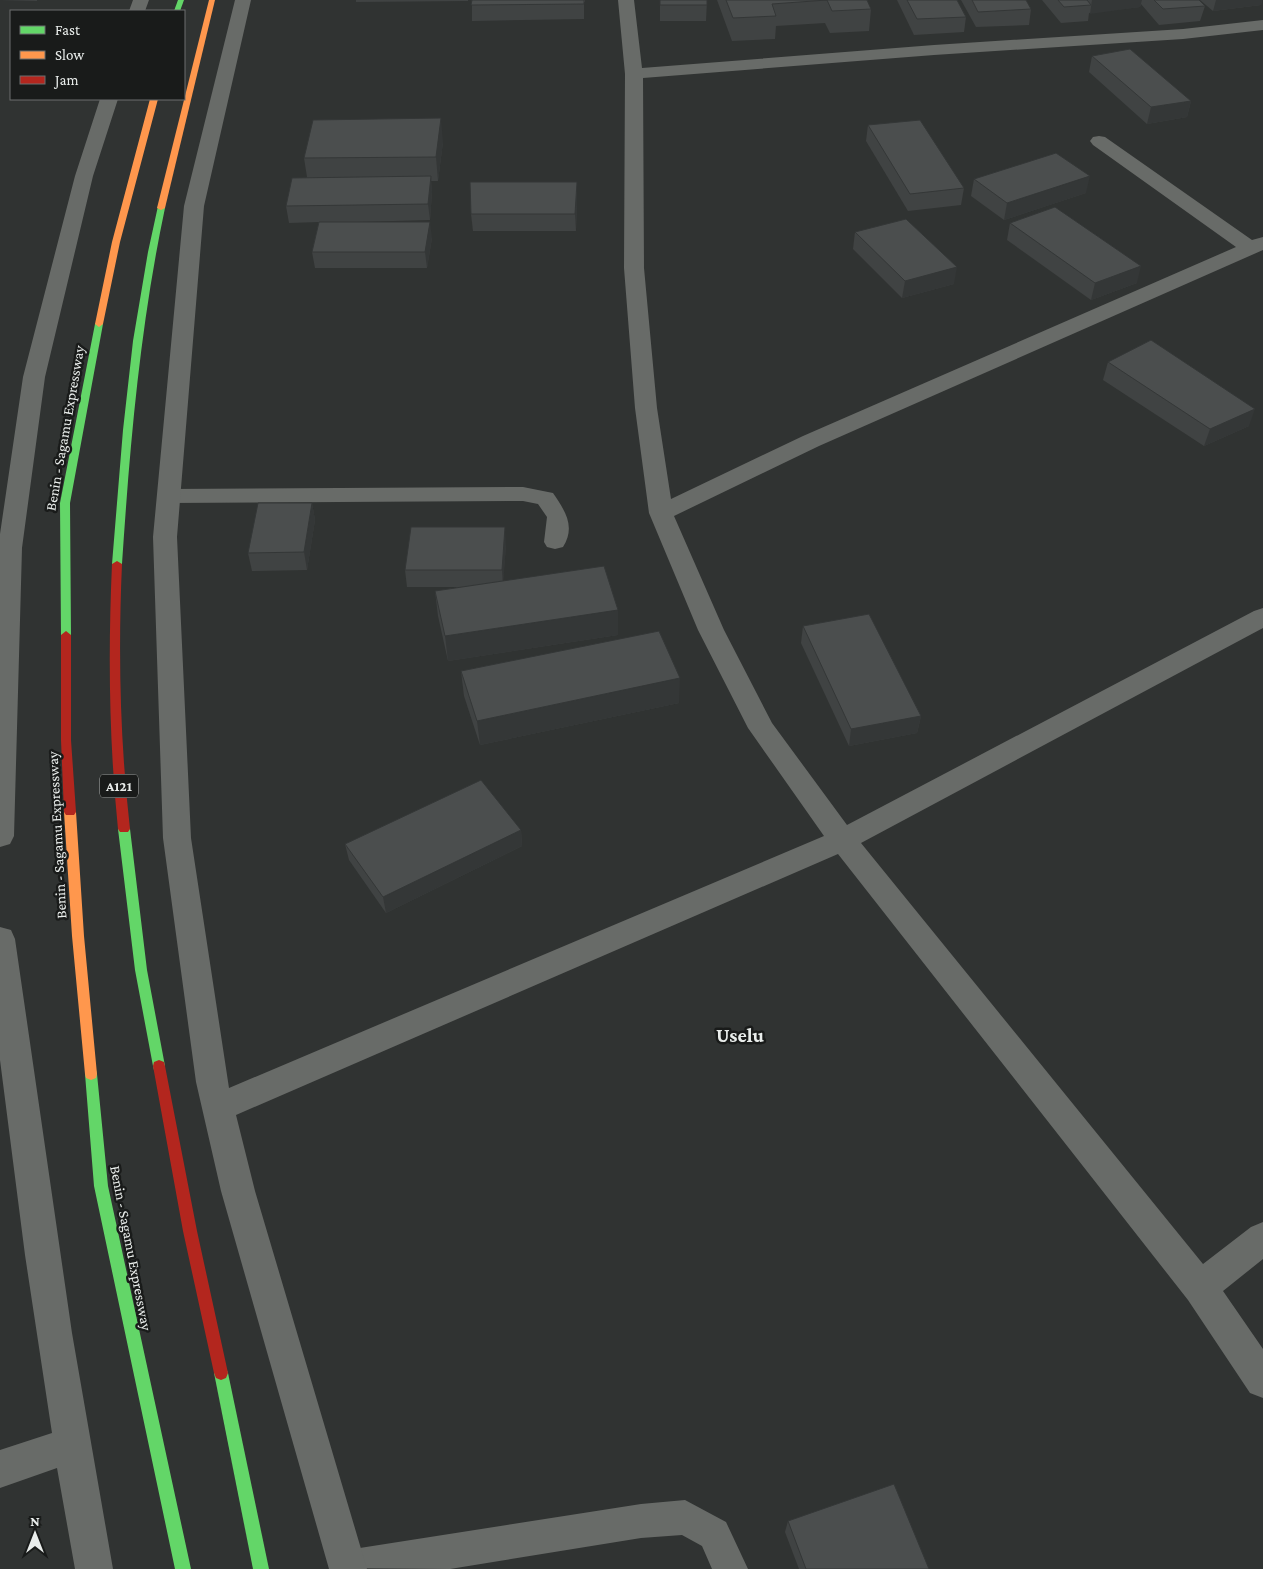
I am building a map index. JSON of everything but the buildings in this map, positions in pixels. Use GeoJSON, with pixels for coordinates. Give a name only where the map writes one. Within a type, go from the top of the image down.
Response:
{"type":"FeatureCollection","features":[{"type":"Feature","properties":{"kind":"highway","name":"A121"},"geometry":{"type":"LineString","coordinates":[[212,0],[160,214],[138,335],[124,461],[113,630],[117,775],[141,970],[190,1231],[261,1569]]}},
{"type":"Feature","properties":{"kind":"highway","name":"Benin - Sagamu Expressway"},"geometry":{"type":"LineString","coordinates":[[154,100],[116,242],[92,355],[65,503],[66,740],[78,936],[101,1186],[183,1569]]}},
{"type":"Feature","properties":{"kind":"street"},"geometry":{"type":"LineString","coordinates":[[243,0],[194,206],[164,536],[177,838],[212,1082],[238,1192],[347,1568]]}},
{"type":"Feature","properties":{"kind":"street"},"geometry":{"type":"LineString","coordinates":[[626,0],[634,74],[634,268],[646,408],[662,513],[711,630],[761,728],[842,840],[1200,1288],[1263,1380]]}},
{"type":"Feature","properties":{"kind":"street"},"geometry":{"type":"LineString","coordinates":[[634,74],[934,50],[1183,34],[1263,25]]}},
{"type":"Feature","properties":{"kind":"street"},"geometry":{"type":"LineString","coordinates":[[0,836],[10,548],[34,377],[84,176],[109,100]]}},
{"type":"Feature","properties":{"kind":"street"},"geometry":{"type":"LineString","coordinates":[[1100,141],[1257,245]]}},
{"type":"Feature","properties":{"kind":"street"},"geometry":{"type":"LineString","coordinates":[[662,513],[810,441],[1257,245]]}},
{"type":"Feature","properties":{"kind":"street"},"geometry":{"type":"LineString","coordinates":[[219,1107],[842,840],[1263,617]]}},
{"type":"Feature","properties":{"kind":"street"},"geometry":{"type":"LineString","coordinates":[[0,939],[28,1155],[70,1445],[94,1569]]}},
{"type":"Feature","properties":{"kind":"street"},"geometry":{"type":"LineString","coordinates":[[1200,1288],[1263,1238]]}},
{"type":"Feature","properties":{"kind":"street"},"geometry":{"type":"LineString","coordinates":[[0,1469],[70,1445]]}},
{"type":"Feature","properties":{"kind":"lane"},"geometry":{"type":"LineString","coordinates":[[168,496],[523,494],[545,498],[558,517],[555,542]]}},
{"type":"Feature","properties":{"kind":"lane"},"geometry":{"type":"LineString","coordinates":[[347,1568],[641,1521],[685,1517],[714,1534],[730,1569]]}},
{"type":"Feature","properties":{"kind":"traffic: fast"},"geometry":{"type":"LineString","coordinates":[[177,10],[181,0]]}},
{"type":"Feature","properties":{"kind":"traffic: fast"},"geometry":{"type":"LineString","coordinates":[[117,564],[127,430],[137,341],[161,208]]}},
{"type":"Feature","properties":{"kind":"traffic: fast"},"geometry":{"type":"LineString","coordinates":[[66,635],[65,503],[99,324]]}},
{"type":"Feature","properties":{"kind":"traffic: fast"},"geometry":{"type":"LineString","coordinates":[[124,829],[141,970],[159,1066]]}},
{"type":"Feature","properties":{"kind":"traffic: fast"},"geometry":{"type":"LineString","coordinates":[[91,1074],[101,1186],[183,1569]]}},
{"type":"Feature","properties":{"kind":"traffic: fast"},"geometry":{"type":"LineString","coordinates":[[221,1373],[261,1569]]}},
{"type":"Feature","properties":{"kind":"traffic: slow"},"geometry":{"type":"LineString","coordinates":[[161,208],[212,0]]}},
{"type":"Feature","properties":{"kind":"traffic: slow"},"geometry":{"type":"LineString","coordinates":[[99,324],[116,242],[154,100]]}},
{"type":"Feature","properties":{"kind":"traffic: slow"},"geometry":{"type":"LineString","coordinates":[[70,812],[78,936],[91,1074]]}},
{"type":"Feature","properties":{"kind":"traffic: jam"},"geometry":{"type":"LineString","coordinates":[[117,564],[114,630],[115,696],[120,796],[124,829]]}},
{"type":"Feature","properties":{"kind":"traffic: jam"},"geometry":{"type":"LineString","coordinates":[[66,635],[66,740],[70,812]]}},
{"type":"Feature","properties":{"kind":"traffic: jam"},"geometry":{"type":"LineString","coordinates":[[159,1066],[190,1231],[221,1373]]}},
{"type":"Feature","properties":{"kind":"district","name":"Uselu"},"geometry":{"type":"Point","coordinates":[740,1035]}}]}
